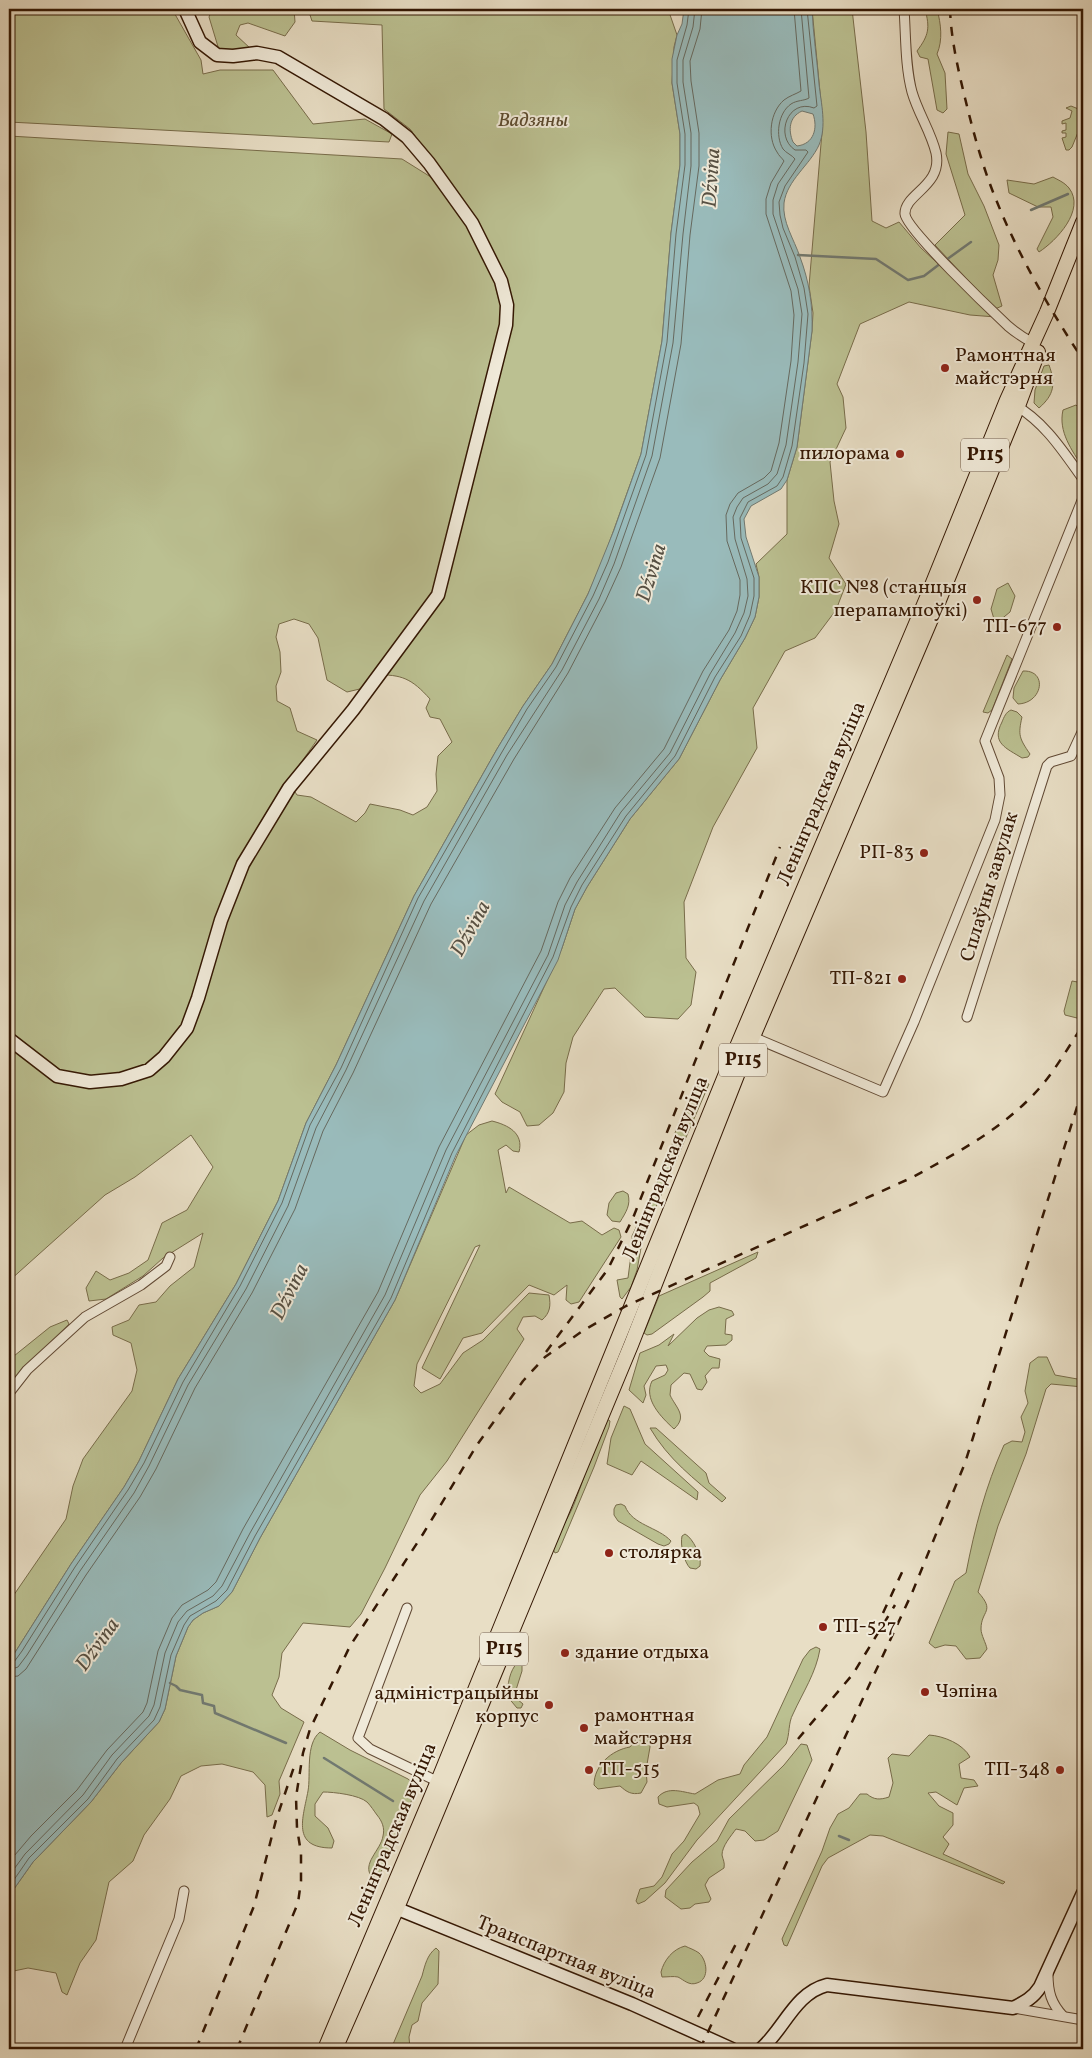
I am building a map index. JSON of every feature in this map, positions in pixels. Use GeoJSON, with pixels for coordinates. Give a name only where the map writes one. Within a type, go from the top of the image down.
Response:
{"type":"FeatureCollection","features":[{"type":"Feature","properties":{"kind":"main road","name":"Ленінградская вуліца"},"geometry":{"type":"LineString","coordinates":[[503,1637],[599,1383],[931,602],[1083,222]]}},
{"type":"Feature","properties":{"kind":"main road","name":"Ленінградская вуліца"},"geometry":{"type":"LineString","coordinates":[[1012,403],[1040,346],[1083,246]]}},
{"type":"Feature","properties":{"kind":"main road","name":"Ленінградская вуліца"},"geometry":{"type":"LineString","coordinates":[[336,2049],[392,1906],[503,1637],[611,1390],[748,1035]]}},
{"type":"Feature","properties":{"kind":"main road","name":"Ленінградская вуліца"},"geometry":{"type":"LineString","coordinates":[[325,2049],[392,1906]]}},
{"type":"Feature","properties":{"kind":"street"},"geometry":{"type":"LineString","coordinates":[[9,1039],[57,1076],[90,1082],[121,1079],[149,1070],[164,1057],[187,1028],[221,920],[243,864],[288,788],[353,710],[438,595],[506,325],[507,306],[501,281],[472,223],[407,136],[351,98],[278,57],[258,53],[234,56],[217,55],[200,42],[185,9]]}},
{"type":"Feature","properties":{"kind":"street"},"geometry":{"type":"LineString","coordinates":[[904,9],[911,90],[936,152],[937,166],[931,179],[907,206],[905,214],[914,232],[935,254],[1009,327],[1033,343]]}},
{"type":"Feature","properties":{"kind":"street"},"geometry":{"type":"LineString","coordinates":[[1012,403],[1028,412],[1057,443],[1083,479]]}},
{"type":"Feature","properties":{"kind":"street"},"geometry":{"type":"LineString","coordinates":[[748,1035],[883,1092],[914,1022],[995,820],[1000,795],[999,778],[985,741],[1083,498]]}},
{"type":"Feature","properties":{"kind":"street","name":"Сплаўны завулак"},"geometry":{"type":"LineString","coordinates":[[967,1018],[1046,766],[1051,762],[1070,756],[1083,730]]}},
{"type":"Feature","properties":{"kind":"street"},"geometry":{"type":"LineString","coordinates":[[9,1393],[27,1370],[85,1317],[141,1285],[166,1266],[170,1257]]}},
{"type":"Feature","properties":{"kind":"street"},"geometry":{"type":"LineString","coordinates":[[599,1383],[611,1390]]}},
{"type":"Feature","properties":{"kind":"street"},"geometry":{"type":"LineString","coordinates":[[407,1608],[358,1738],[370,1749],[443,1784]]}},
{"type":"Feature","properties":{"kind":"street"},"geometry":{"type":"LineString","coordinates":[[125,2049],[179,1919],[184,1891]]}},
{"type":"Feature","properties":{"kind":"street"},"geometry":{"type":"LineString","coordinates":[[1013,2008],[1033,1997],[1040,1988],[1083,1893]]}},
{"type":"Feature","properties":{"kind":"street","name":"Транспартная вуліца"},"geometry":{"type":"LineString","coordinates":[[392,1906],[632,2004],[732,2049]]}},
{"type":"Feature","properties":{"kind":"street"},"geometry":{"type":"LineString","coordinates":[[1048,1970],[1050,1997],[1054,2007],[1063,2017]]}},
{"type":"Feature","properties":{"kind":"street"},"geometry":{"type":"LineString","coordinates":[[761,2049],[798,2004],[816,1989],[827,1985],[1013,2008],[1083,2020]]}},
{"type":"Feature","properties":{"kind":"green space"},"geometry":{"type":"Polygon","coordinates":[[[9,9],[172,9],[201,60],[203,74],[220,70],[273,70],[313,124],[365,119],[392,134],[389,142],[9,122],[9,9]]]}},
{"type":"Feature","properties":{"kind":"green space"},"geometry":{"type":"Polygon","coordinates":[[[212,9],[294,9],[295,22],[285,36],[248,23],[240,25],[236,35],[251,49],[243,55],[219,50],[209,17],[212,9]]]}},
{"type":"Feature","properties":{"kind":"green space","name":"Вадзяны"},"geometry":{"type":"Polygon","coordinates":[[[308,9],[668,9],[677,35],[674,47],[672,83],[680,134],[680,165],[671,233],[662,341],[641,454],[603,560],[588,594],[552,664],[523,706],[497,749],[414,896],[336,1065],[306,1123],[278,1201],[236,1284],[178,1379],[139,1461],[124,1487],[71,1564],[9,1662],[9,1602],[66,1519],[73,1486],[83,1459],[132,1391],[137,1370],[131,1343],[113,1335],[112,1327],[129,1320],[139,1305],[156,1302],[170,1286],[194,1267],[203,1233],[163,1258],[143,1276],[106,1299],[89,1301],[86,1288],[96,1271],[110,1280],[129,1273],[148,1260],[162,1223],[187,1210],[213,1167],[191,1135],[135,1177],[105,1195],[9,1281],[9,136],[402,159],[458,194],[410,129],[384,109],[382,25],[312,21],[308,9]],[[294,619],[279,624],[276,637],[280,652],[281,672],[276,686],[277,701],[290,708],[297,731],[317,740],[288,781],[297,795],[311,797],[356,822],[365,813],[370,804],[400,810],[413,815],[427,807],[437,791],[438,756],[452,742],[440,719],[430,717],[426,708],[430,699],[412,682],[400,677],[375,675],[364,688],[347,692],[327,680],[318,638],[309,624],[294,619]]]}},
{"type":"Feature","properties":{"kind":"green space"},"geometry":{"type":"Polygon","coordinates":[[[812,9],[852,9],[866,132],[872,221],[886,228],[899,222],[921,248],[996,317],[970,315],[909,302],[860,324],[837,384],[843,397],[846,428],[830,462],[834,501],[839,524],[829,558],[846,584],[836,610],[815,638],[785,651],[753,708],[757,748],[713,827],[684,902],[686,958],[696,972],[691,1005],[678,1019],[645,1017],[615,988],[604,989],[573,1037],[566,1063],[564,1092],[553,1113],[539,1125],[527,1126],[520,1112],[502,1102],[495,1094],[562,948],[575,909],[630,819],[679,759],[755,617],[759,597],[759,577],[756,564],[787,534],[787,480],[797,447],[812,331],[813,313],[809,286],[822,132],[822,113],[812,9]]]}},
{"type":"Feature","properties":{"kind":"green space"},"geometry":{"type":"Polygon","coordinates":[[[925,9],[937,9],[940,20],[941,38],[937,54],[945,73],[947,109],[943,113],[937,110],[928,59],[920,57],[917,51],[927,31],[928,21],[925,9]]]}},
{"type":"Feature","properties":{"kind":"green space"},"geometry":{"type":"Polygon","coordinates":[[[1071,106],[1081,110],[1083,120],[1072,147],[1066,150],[1062,138],[1066,137],[1066,133],[1062,133],[1062,131],[1066,130],[1066,123],[1062,124],[1062,121],[1070,118],[1072,111],[1066,108],[1071,106]]]}},
{"type":"Feature","properties":{"kind":"green space"},"geometry":{"type":"Polygon","coordinates":[[[948,132],[959,134],[968,174],[984,206],[999,245],[998,260],[993,275],[1002,306],[995,309],[935,245],[965,215],[946,154],[948,132]]]}},
{"type":"Feature","properties":{"kind":"green space"},"geometry":{"type":"Polygon","coordinates":[[[1053,177],[1069,188],[1074,206],[1067,224],[1039,252],[1037,249],[1053,217],[1051,207],[1038,207],[1009,193],[1007,180],[1034,184],[1053,177]]]}},
{"type":"Feature","properties":{"kind":"green space"},"geometry":{"type":"Polygon","coordinates":[[[1049,365],[1053,384],[1051,394],[1039,408],[1034,403],[1035,390],[1044,366],[1049,365]]]}},
{"type":"Feature","properties":{"kind":"green space"},"geometry":{"type":"Polygon","coordinates":[[[1076,405],[1083,412],[1083,468],[1067,441],[1062,426],[1063,410],[1076,405]]]}},
{"type":"Feature","properties":{"kind":"green space"},"geometry":{"type":"Polygon","coordinates":[[[1008,583],[1015,596],[1010,612],[999,621],[994,619],[991,609],[997,589],[1008,583]]]}},
{"type":"Feature","properties":{"kind":"green space"},"geometry":{"type":"Polygon","coordinates":[[[1007,655],[1012,659],[992,710],[988,713],[983,712],[1007,655]]]}},
{"type":"Feature","properties":{"kind":"green space"},"geometry":{"type":"Polygon","coordinates":[[[1023,671],[1031,672],[1036,676],[1039,681],[1039,687],[1033,698],[1018,704],[1013,698],[1014,688],[1023,671]]]}},
{"type":"Feature","properties":{"kind":"green space"},"geometry":{"type":"Polygon","coordinates":[[[1011,710],[1017,712],[1022,717],[1020,736],[1030,754],[1028,757],[1022,758],[1006,748],[999,740],[999,729],[1005,715],[1011,710]]]}},
{"type":"Feature","properties":{"kind":"green space"},"geometry":{"type":"Polygon","coordinates":[[[1072,981],[1083,983],[1083,1012],[1077,1018],[1065,1015],[1064,1011],[1072,981]]]}},
{"type":"Feature","properties":{"kind":"green space"},"geometry":{"type":"Polygon","coordinates":[[[706,1082],[709,1084],[643,1237],[637,1270],[631,1287],[622,1299],[617,1280],[628,1278],[633,1249],[632,1236],[669,1158],[675,1133],[683,1114],[699,1084],[706,1082]]]}},
{"type":"Feature","properties":{"kind":"green space"},"geometry":{"type":"Polygon","coordinates":[[[492,1121],[504,1125],[513,1131],[517,1135],[520,1145],[519,1152],[513,1151],[506,1145],[498,1150],[506,1193],[509,1187],[570,1223],[582,1221],[602,1235],[614,1228],[619,1230],[621,1237],[579,1302],[571,1304],[566,1300],[567,1285],[554,1295],[529,1285],[482,1333],[463,1338],[440,1379],[422,1368],[480,1245],[475,1247],[417,1364],[414,1386],[421,1393],[440,1384],[463,1353],[483,1340],[529,1293],[549,1295],[550,1306],[548,1312],[542,1320],[535,1316],[523,1317],[517,1329],[524,1339],[447,1461],[420,1495],[361,1614],[350,1627],[303,1623],[282,1653],[279,1677],[272,1695],[281,1708],[304,1722],[279,1781],[280,1794],[272,1815],[267,1817],[265,1785],[253,1772],[222,1764],[201,1766],[181,1776],[170,1799],[144,1835],[133,1861],[109,1882],[96,1940],[80,1963],[67,1995],[62,1992],[56,1973],[28,1968],[9,1972],[9,1896],[33,1862],[91,1802],[121,1763],[159,1722],[165,1709],[176,1656],[188,1627],[193,1620],[203,1613],[219,1606],[232,1592],[260,1538],[395,1300],[466,1135],[479,1125],[492,1121]]]}},
{"type":"Feature","properties":{"kind":"green space"},"geometry":{"type":"Polygon","coordinates":[[[623,1191],[628,1194],[629,1202],[627,1208],[620,1222],[612,1221],[607,1215],[609,1203],[616,1193],[623,1191]]]}},
{"type":"Feature","properties":{"kind":"green space"},"geometry":{"type":"Polygon","coordinates":[[[758,1252],[756,1258],[710,1283],[710,1291],[652,1334],[647,1335],[644,1333],[659,1296],[758,1252]]]}},
{"type":"Feature","properties":{"kind":"green space"},"geometry":{"type":"Polygon","coordinates":[[[719,1307],[732,1311],[734,1315],[726,1319],[725,1334],[732,1335],[732,1340],[726,1345],[707,1346],[704,1351],[709,1356],[720,1359],[719,1368],[712,1368],[705,1376],[707,1382],[702,1390],[697,1389],[690,1374],[684,1373],[671,1385],[670,1395],[678,1408],[680,1416],[680,1420],[674,1429],[659,1413],[650,1394],[652,1381],[665,1375],[668,1370],[666,1365],[656,1366],[644,1386],[646,1395],[643,1403],[629,1390],[640,1353],[659,1345],[674,1334],[668,1346],[697,1318],[709,1310],[719,1307]]]}},
{"type":"Feature","properties":{"kind":"green space"},"geometry":{"type":"Polygon","coordinates":[[[67,1320],[69,1324],[9,1383],[9,1360],[50,1327],[67,1320]]]}},
{"type":"Feature","properties":{"kind":"green space"},"geometry":{"type":"Polygon","coordinates":[[[1038,1357],[1047,1357],[1055,1375],[1083,1380],[1083,1387],[1051,1384],[1046,1389],[1026,1454],[998,1526],[978,1592],[987,1607],[981,1629],[987,1649],[980,1658],[966,1659],[956,1646],[945,1645],[935,1648],[929,1643],[955,1581],[966,1573],[981,1508],[1004,1445],[1012,1441],[1022,1442],[1025,1432],[1021,1417],[1028,1403],[1025,1391],[1030,1363],[1038,1357]]]}},
{"type":"Feature","properties":{"kind":"green space"},"geometry":{"type":"Polygon","coordinates":[[[624,1406],[630,1409],[645,1444],[698,1492],[697,1500],[641,1461],[632,1475],[607,1464],[611,1438],[624,1406]]]}},
{"type":"Feature","properties":{"kind":"green space"},"geometry":{"type":"Polygon","coordinates":[[[607,1419],[610,1421],[609,1427],[594,1467],[558,1552],[555,1553],[553,1549],[555,1542],[573,1506],[607,1419]]]}},
{"type":"Feature","properties":{"kind":"green space"},"geometry":{"type":"Polygon","coordinates":[[[650,1428],[656,1428],[706,1473],[709,1483],[726,1498],[722,1502],[682,1468],[650,1428]]]}},
{"type":"Feature","properties":{"kind":"green space"},"geometry":{"type":"Polygon","coordinates":[[[621,1504],[625,1506],[633,1518],[666,1536],[671,1541],[669,1544],[664,1546],[658,1544],[618,1521],[614,1515],[614,1509],[616,1505],[621,1504]]]}},
{"type":"Feature","properties":{"kind":"green space"},"geometry":{"type":"Polygon","coordinates":[[[685,1534],[691,1539],[698,1553],[700,1566],[696,1569],[690,1568],[684,1558],[682,1536],[685,1534]]]}},
{"type":"Feature","properties":{"kind":"green space"},"geometry":{"type":"Polygon","coordinates":[[[816,1647],[820,1649],[818,1658],[791,1717],[786,1744],[697,1840],[665,1883],[645,1901],[638,1904],[636,1901],[640,1889],[654,1886],[662,1877],[672,1854],[684,1841],[700,1814],[698,1806],[694,1803],[667,1807],[659,1804],[658,1797],[671,1791],[695,1794],[718,1780],[740,1774],[744,1765],[767,1737],[803,1659],[810,1650],[816,1647]]]}},
{"type":"Feature","properties":{"kind":"green space"},"geometry":{"type":"Polygon","coordinates":[[[518,1662],[522,1663],[522,1671],[515,1693],[517,1699],[523,1704],[521,1708],[517,1708],[507,1696],[511,1674],[518,1662]]]}},
{"type":"Feature","properties":{"kind":"green space"},"geometry":{"type":"Polygon","coordinates":[[[320,1732],[414,1784],[415,1791],[398,1837],[379,1876],[372,1877],[369,1867],[382,1841],[384,1833],[382,1822],[368,1804],[358,1797],[323,1792],[315,1804],[315,1816],[328,1828],[334,1841],[332,1848],[319,1847],[310,1843],[305,1837],[303,1821],[309,1784],[310,1752],[315,1737],[320,1732]]]}},
{"type":"Feature","properties":{"kind":"green space"},"geometry":{"type":"Polygon","coordinates":[[[645,1735],[649,1738],[650,1747],[646,1770],[647,1782],[641,1793],[634,1794],[620,1786],[598,1789],[594,1785],[595,1778],[597,1771],[605,1760],[617,1751],[630,1747],[638,1736],[645,1735]]]}},
{"type":"Feature","properties":{"kind":"green space"},"geometry":{"type":"Polygon","coordinates":[[[929,1735],[941,1737],[958,1745],[967,1752],[970,1757],[959,1764],[961,1778],[974,1780],[978,1786],[964,1788],[957,1805],[936,1792],[928,1793],[939,1806],[953,1813],[953,1825],[943,1837],[949,1844],[943,1854],[1005,1882],[1003,1884],[883,1836],[870,1835],[828,1858],[822,1866],[787,1946],[784,1945],[782,1939],[822,1851],[830,1828],[838,1814],[849,1808],[860,1794],[867,1794],[877,1799],[889,1797],[893,1783],[888,1758],[892,1754],[909,1756],[929,1735]]]}},
{"type":"Feature","properties":{"kind":"green space"},"geometry":{"type":"Polygon","coordinates":[[[801,1744],[807,1745],[812,1760],[778,1831],[764,1840],[755,1841],[745,1831],[736,1829],[723,1848],[724,1868],[709,1878],[705,1885],[711,1899],[709,1902],[681,1909],[665,1897],[666,1890],[692,1862],[717,1841],[729,1819],[784,1765],[801,1744]]]}},
{"type":"Feature","properties":{"kind":"green space"},"geometry":{"type":"Polygon","coordinates":[[[685,1946],[699,1953],[704,1960],[706,1969],[704,1978],[694,1984],[678,1977],[662,1977],[661,1972],[664,1963],[673,1952],[685,1946]]]}},
{"type":"Feature","properties":{"kind":"green space"},"geometry":{"type":"Polygon","coordinates":[[[436,1948],[439,1951],[438,1984],[422,2003],[418,2021],[412,2025],[409,2037],[410,2049],[391,2049],[427,1960],[436,1948]]]}},
{"type":"Feature","properties":{"kind":"water","name":"Dźvina"},"geometry":{"type":"Polygon","coordinates":[[[684,9],[812,9],[823,130],[815,152],[789,187],[784,210],[787,224],[806,275],[811,302],[812,331],[797,447],[787,480],[781,489],[751,506],[744,519],[746,537],[759,577],[759,597],[755,617],[679,759],[630,819],[575,909],[558,960],[456,1155],[395,1300],[260,1538],[232,1592],[219,1606],[203,1613],[193,1620],[188,1627],[176,1656],[165,1709],[159,1722],[121,1763],[91,1802],[33,1862],[9,1896],[9,1662],[71,1564],[124,1487],[139,1461],[178,1379],[236,1284],[278,1201],[306,1123],[336,1065],[414,896],[497,749],[523,706],[552,664],[588,594],[614,530],[641,454],[662,341],[671,233],[680,165],[680,134],[672,83],[672,59],[677,35],[682,24],[684,9]],[[802,111],[792,120],[790,133],[793,142],[797,146],[803,145],[811,139],[815,130],[813,114],[802,111]]]}},
{"type":"Feature","properties":{"kind":"waterway"},"geometry":{"type":"LineString","coordinates":[[1031,210],[1068,194]]}},
{"type":"Feature","properties":{"kind":"waterway"},"geometry":{"type":"LineString","coordinates":[[946,260],[971,242]]}},
{"type":"Feature","properties":{"kind":"waterway"},"geometry":{"type":"LineString","coordinates":[[798,255],[876,259],[908,280],[924,276],[941,263]]}},
{"type":"Feature","properties":{"kind":"waterway"},"geometry":{"type":"LineString","coordinates":[[170,1683],[180,1690],[202,1695],[203,1703],[214,1706],[215,1713],[286,1743]]}},
{"type":"Feature","properties":{"kind":"waterway"},"geometry":{"type":"LineString","coordinates":[[324,1758],[393,1801]]}},
{"type":"Feature","properties":{"kind":"waterway"},"geometry":{"type":"LineString","coordinates":[[839,1836],[849,1840]]}},
{"type":"Feature","properties":{"kind":"railway"},"geometry":{"type":"LineString","coordinates":[[950,9],[953,43],[960,76],[990,185],[1024,260],[1046,301],[1083,360]]}},
{"type":"Feature","properties":{"kind":"railway"},"geometry":{"type":"LineString","coordinates":[[546,1352],[608,1269],[633,1218],[780,847]]}},
{"type":"Feature","properties":{"kind":"railway"},"geometry":{"type":"LineString","coordinates":[[237,2049],[298,1903],[301,1881],[301,1853],[297,1828],[296,1797],[303,1753],[310,1729],[350,1646],[423,1534],[477,1445],[523,1381],[545,1357],[584,1330],[626,1306],[911,1178],[984,1136],[1018,1110],[1033,1095],[1052,1073],[1083,1025]]}},
{"type":"Feature","properties":{"kind":"railway"},"geometry":{"type":"LineString","coordinates":[[700,2049],[912,1593],[965,1463],[1083,1088]]}},
{"type":"Feature","properties":{"kind":"railway"},"geometry":{"type":"LineString","coordinates":[[883,1613],[904,1568]]}},
{"type":"Feature","properties":{"kind":"railway"},"geometry":{"type":"LineString","coordinates":[[798,1739],[853,1674],[895,1605]]}},
{"type":"Feature","properties":{"kind":"railway"},"geometry":{"type":"LineString","coordinates":[[196,2049],[254,1906],[276,1820],[296,1761]]}},
{"type":"Feature","properties":{"kind":"railway"},"geometry":{"type":"LineString","coordinates":[[698,2017],[739,1938]]}},
{"type":"Feature","properties":{"kind":"place","name":"Рамонтная майстэрня"},"geometry":{"type":"Point","coordinates":[945,368]}},
{"type":"Feature","properties":{"kind":"place","name":"пилорама"},"geometry":{"type":"Point","coordinates":[900,454]}},
{"type":"Feature","properties":{"kind":"place","name":"КПС №8 (станцыя перапампоўкі)"},"geometry":{"type":"Point","coordinates":[977,600]}},
{"type":"Feature","properties":{"kind":"place","name":"ТП-677"},"geometry":{"type":"Point","coordinates":[1057,627]}},
{"type":"Feature","properties":{"kind":"place","name":"РП-83"},"geometry":{"type":"Point","coordinates":[924,853]}},
{"type":"Feature","properties":{"kind":"place","name":"ТП-821"},"geometry":{"type":"Point","coordinates":[902,979]}},
{"type":"Feature","properties":{"kind":"place","name":"столярка"},"geometry":{"type":"Point","coordinates":[609,1553]}},
{"type":"Feature","properties":{"kind":"place","name":"ТП-527"},"geometry":{"type":"Point","coordinates":[823,1627]}},
{"type":"Feature","properties":{"kind":"place","name":"здание отдыха"},"geometry":{"type":"Point","coordinates":[565,1653]}},
{"type":"Feature","properties":{"kind":"place","name":"Чэпіна"},"geometry":{"type":"Point","coordinates":[925,1692]}},
{"type":"Feature","properties":{"kind":"place","name":"адміністрацыйны корпус"},"geometry":{"type":"Point","coordinates":[549,1705]}},
{"type":"Feature","properties":{"kind":"place","name":"рамонтная майстэрня"},"geometry":{"type":"Point","coordinates":[584,1728]}},
{"type":"Feature","properties":{"kind":"place","name":"ТП-515"},"geometry":{"type":"Point","coordinates":[589,1770]}},
{"type":"Feature","properties":{"kind":"place","name":"ТП-348"},"geometry":{"type":"Point","coordinates":[1060,1770]}}]}
